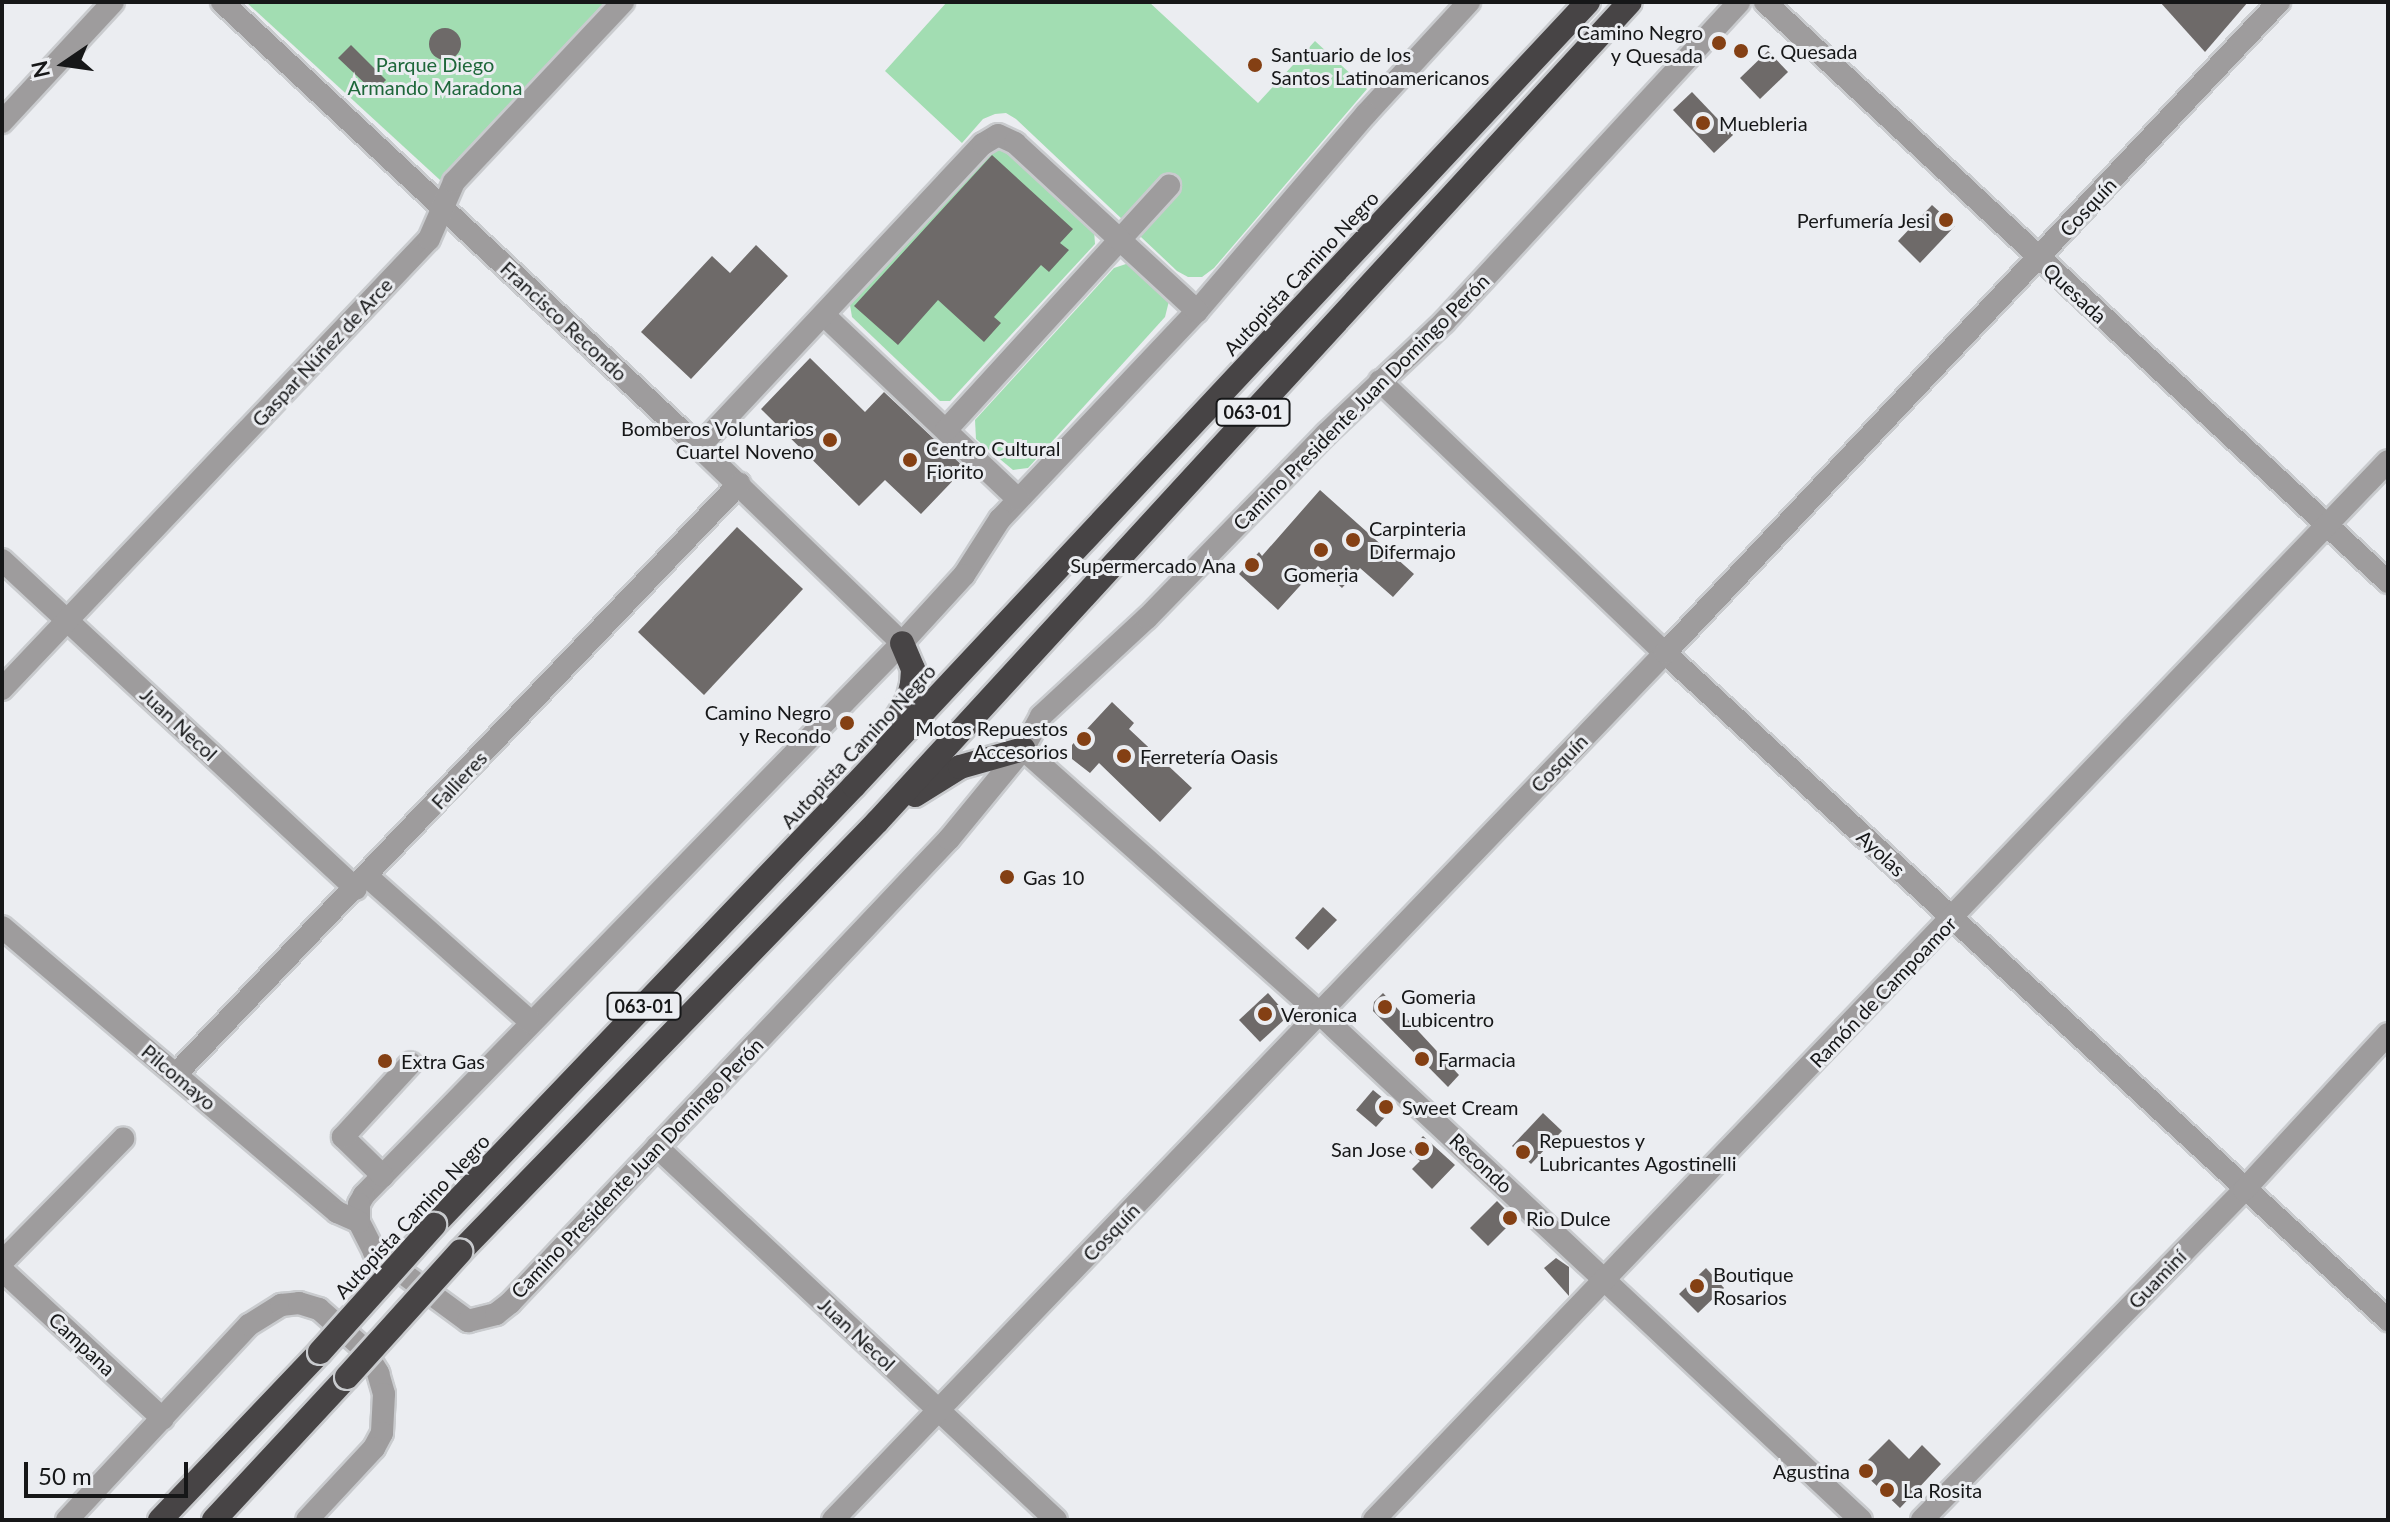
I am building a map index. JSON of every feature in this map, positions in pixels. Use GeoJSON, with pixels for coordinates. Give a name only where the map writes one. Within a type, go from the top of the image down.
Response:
{"type":"FeatureCollection","features":[{"type":"Feature","properties":{"kind":"highway","name":"Autopista Camino Negro"},"geometry":{"type":"LineString","coordinates":[[160,1520],[320,1352],[434,1225],[854,786],[1588,2]]}},
{"type":"Feature","properties":{"kind":"highway","name":"063-01"},"geometry":{"type":"LineString","coordinates":[[214,1520],[460,1252],[877,822],[1630,2]]}},
{"type":"Feature","properties":{"kind":"highway"},"geometry":{"type":"LineString","coordinates":[[854,786],[908,700],[913,669],[902,643]]}},
{"type":"Feature","properties":{"kind":"highway"},"geometry":{"type":"LineString","coordinates":[[877,822],[960,767],[1023,749]]}},
{"type":"Feature","properties":{"kind":"street"},"geometry":{"type":"LineString","coordinates":[[2,122],[113,2]]}},
{"type":"Feature","properties":{"kind":"street","name":"Francisco Recondo"},"geometry":{"type":"LineString","coordinates":[[222,2],[739,484],[902,643]]}},
{"type":"Feature","properties":{"kind":"street","name":"Gaspar Núñez de Arce"},"geometry":{"type":"LineString","coordinates":[[2,689],[429,239],[454,182],[623,2]]}},
{"type":"Feature","properties":{"kind":"street","name":"Camino Presidente Juan Domingo Perón"},"geometry":{"type":"LineString","coordinates":[[359,1222],[374,1252],[458,1316],[468,1321],[483,1319],[510,1303],[949,839],[1023,749],[1041,716],[1147,618],[1380,381],[1444,322],[1739,2]]}},
{"type":"Feature","properties":{"kind":"street","name":"Quesada"},"geometry":{"type":"LineString","coordinates":[[1765,2],[2388,582]]}},
{"type":"Feature","properties":{"kind":"street","name":"Cosquín"},"geometry":{"type":"LineString","coordinates":[[833,1520],[940,1412],[1665,653],[2279,2]]}},
{"type":"Feature","properties":{"kind":"street"},"geometry":{"type":"LineString","coordinates":[[359,1222],[359,1204],[383,1176],[902,643],[964,575],[1000,519],[1197,311],[1366,114],[1467,3]]}},
{"type":"Feature","properties":{"kind":"street"},"geometry":{"type":"LineString","coordinates":[[699,447],[983,144],[998,135],[1015,143],[1197,311]]}},
{"type":"Feature","properties":{"kind":"street"},"geometry":{"type":"LineString","coordinates":[[946,430],[1169,186]]}},
{"type":"Feature","properties":{"kind":"street"},"geometry":{"type":"LineString","coordinates":[[825,316],[1018,499]]}},
{"type":"Feature","properties":{"kind":"street","name":"Ayolas"},"geometry":{"type":"LineString","coordinates":[[1380,381],[1665,653],[2388,1320]]}},
{"type":"Feature","properties":{"kind":"street","name":"Ramón de Campoamor"},"geometry":{"type":"LineString","coordinates":[[1374,1520],[1953,919],[2388,461]]}},
{"type":"Feature","properties":{"kind":"street","name":"Fallieres"},"geometry":{"type":"LineString","coordinates":[[176,1074],[362,883],[739,484]]}},
{"type":"Feature","properties":{"kind":"street","name":"Juan Necol"},"geometry":{"type":"LineString","coordinates":[[2,560],[362,883],[531,1022]]}},
{"type":"Feature","properties":{"kind":"street","name":"Recondo"},"geometry":{"type":"LineString","coordinates":[[1023,749],[1319,1013],[1861,1520]]}},
{"type":"Feature","properties":{"kind":"street","name":"Pilcomayo"},"geometry":{"type":"LineString","coordinates":[[2,927],[337,1212],[359,1222]]}},
{"type":"Feature","properties":{"kind":"street","name":"Guaminí"},"geometry":{"type":"LineString","coordinates":[[1922,1520],[2244,1190],[2388,1034]]}},
{"type":"Feature","properties":{"kind":"street"},"geometry":{"type":"LineString","coordinates":[[383,1176],[343,1137],[411,1063]]}},
{"type":"Feature","properties":{"kind":"street"},"geometry":{"type":"LineString","coordinates":[[2,1262],[123,1139]]}},
{"type":"Feature","properties":{"kind":"street","name":"Juan Necol"},"geometry":{"type":"LineString","coordinates":[[657,1147],[1056,1520]]}},
{"type":"Feature","properties":{"kind":"street","name":"Campana"},"geometry":{"type":"LineString","coordinates":[[2,1270],[163,1419]]}},
{"type":"Feature","properties":{"kind":"street"},"geometry":{"type":"LineString","coordinates":[[67,1520],[249,1325],[267,1311],[299,1303],[319,1309],[362,1347],[378,1373],[384,1394],[382,1433],[374,1448],[307,1520]]}},
{"type":"Feature","properties":{"kind":"green space","name":"Parque Diego Armando Maradona"},"geometry":{"type":"Polygon","coordinates":[[[246,2],[605,2],[440,180],[246,2]]]}},
{"type":"Feature","properties":{"kind":"green space"},"geometry":{"type":"Polygon","coordinates":[[[947,2],[1149,2],[1258,103],[1315,41],[1367,89],[1214,268],[1202,277],[1188,277],[1177,271],[1016,119],[1006,113],[983,119],[962,143],[885,71],[947,2]]]}},
{"type":"Feature","properties":{"kind":"green space"},"geometry":{"type":"Polygon","coordinates":[[[1006,146],[1094,230],[1095,244],[950,401],[940,401],[852,317],[850,305],[995,148],[1006,146]]]}},
{"type":"Feature","properties":{"kind":"green space"},"geometry":{"type":"Polygon","coordinates":[[[1129,263],[1169,301],[1165,317],[1028,468],[1013,470],[976,439],[975,420],[1114,268],[1129,263]]]}},
{"type":"Feature","properties":{"kind":"building"},"geometry":{"type":"Polygon","coordinates":[[[2160,2],[2248,2],[2205,52],[2160,2]]]}},
{"type":"Feature","properties":{"kind":"building"},"geometry":{"type":"Polygon","coordinates":[[[445,28],[457,32],[461,44],[457,56],[445,60],[433,56],[429,44],[433,32],[445,28]]]}},
{"type":"Feature","properties":{"kind":"building"},"geometry":{"type":"Polygon","coordinates":[[[351,45],[386,80],[374,92],[338,58],[351,45]]]}},
{"type":"Feature","properties":{"kind":"building"},"geometry":{"type":"Polygon","coordinates":[[[1768,51],[1788,72],[1760,99],[1740,78],[1768,51]]]}},
{"type":"Feature","properties":{"kind":"building","name":"Muebleria"},"geometry":{"type":"Polygon","coordinates":[[[1692,92],[1733,135],[1714,153],[1673,110],[1692,92]]]}},
{"type":"Feature","properties":{"kind":"building"},"geometry":{"type":"Polygon","coordinates":[[[992,155],[1073,229],[1060,243],[1069,250],[1049,272],[1041,265],[994,317],[1001,323],[984,342],[938,300],[898,345],[854,306],[992,155]]]}},
{"type":"Feature","properties":{"kind":"building"},"geometry":{"type":"Polygon","coordinates":[[[1932,205],[1955,226],[1920,263],[1898,241],[1932,205]]]}},
{"type":"Feature","properties":{"kind":"building"},"geometry":{"type":"Polygon","coordinates":[[[756,245],[788,276],[691,379],[641,332],[712,256],[730,273],[756,245]]]}},
{"type":"Feature","properties":{"kind":"building"},"geometry":{"type":"Polygon","coordinates":[[[810,358],[865,412],[884,392],[965,468],[921,514],[885,480],[859,506],[761,409],[810,358]]]}},
{"type":"Feature","properties":{"kind":"building"},"geometry":{"type":"Polygon","coordinates":[[[1320,490],[1414,574],[1393,597],[1360,568],[1342,588],[1318,566],[1278,610],[1239,574],[1259,552],[1262,556],[1320,490]]]}},
{"type":"Feature","properties":{"kind":"building"},"geometry":{"type":"Polygon","coordinates":[[[737,527],[803,589],[704,695],[638,632],[737,527]]]}},
{"type":"Feature","properties":{"kind":"building"},"geometry":{"type":"Polygon","coordinates":[[[1112,702],[1134,723],[1129,729],[1192,788],[1160,822],[1099,763],[1090,773],[1072,759],[1072,745],[1112,702]]]}},
{"type":"Feature","properties":{"kind":"building"},"geometry":{"type":"Polygon","coordinates":[[[1323,907],[1337,920],[1308,950],[1295,938],[1323,907]]]}},
{"type":"Feature","properties":{"kind":"building","name":"Veronica"},"geometry":{"type":"Polygon","coordinates":[[[1268,993],[1282,1009],[1285,1019],[1260,1042],[1239,1020],[1268,993]]]}},
{"type":"Feature","properties":{"kind":"building"},"geometry":{"type":"Polygon","coordinates":[[[1383,993],[1459,1075],[1448,1087],[1373,1011],[1374,1002],[1383,993]]]}},
{"type":"Feature","properties":{"kind":"building"},"geometry":{"type":"Polygon","coordinates":[[[1373,1090],[1394,1107],[1376,1127],[1356,1110],[1373,1090]]]}},
{"type":"Feature","properties":{"kind":"building"},"geometry":{"type":"Polygon","coordinates":[[[1543,1113],[1562,1131],[1531,1164],[1512,1146],[1543,1113]]]}},
{"type":"Feature","properties":{"kind":"building"},"geometry":{"type":"Polygon","coordinates":[[[1423,1136],[1455,1165],[1432,1189],[1412,1169],[1420,1161],[1409,1152],[1423,1136]]]}},
{"type":"Feature","properties":{"kind":"building"},"geometry":{"type":"Polygon","coordinates":[[[1497,1201],[1515,1219],[1488,1246],[1470,1228],[1497,1201]]]}},
{"type":"Feature","properties":{"kind":"building"},"geometry":{"type":"Polygon","coordinates":[[[1556,1258],[1569,1267],[1569,1296],[1544,1268],[1556,1258]]]}},
{"type":"Feature","properties":{"kind":"building"},"geometry":{"type":"Polygon","coordinates":[[[1706,1268],[1724,1288],[1698,1313],[1679,1294],[1706,1268]]]}},
{"type":"Feature","properties":{"kind":"building"},"geometry":{"type":"Polygon","coordinates":[[[1889,1439],[1909,1459],[1922,1445],[1941,1464],[1900,1508],[1859,1469],[1889,1439]]]}},
{"type":"Feature","properties":{"kind":"place","name":"Camino Negro y Quesada"},"geometry":{"type":"Point","coordinates":[1719,43]}},
{"type":"Feature","properties":{"kind":"place","name":"C. Quesada"},"geometry":{"type":"Point","coordinates":[1741,51]}},
{"type":"Feature","properties":{"kind":"place","name":"Santuario de los Santos Latinoamericanos"},"geometry":{"type":"Point","coordinates":[1255,65]}},
{"type":"Feature","properties":{"kind":"place","name":"Muebleria"},"geometry":{"type":"Point","coordinates":[1703,123]}},
{"type":"Feature","properties":{"kind":"place","name":"Perfumería Jesi"},"geometry":{"type":"Point","coordinates":[1946,220]}},
{"type":"Feature","properties":{"kind":"place","name":"Bomberos Voluntarios Cuartel Noveno"},"geometry":{"type":"Point","coordinates":[830,440]}},
{"type":"Feature","properties":{"kind":"place","name":"Centro Cultural Fiorito"},"geometry":{"type":"Point","coordinates":[910,460]}},
{"type":"Feature","properties":{"kind":"place","name":"Carpinteria Difermajo"},"geometry":{"type":"Point","coordinates":[1353,540]}},
{"type":"Feature","properties":{"kind":"place","name":"Gomeria"},"geometry":{"type":"Point","coordinates":[1321,550]}},
{"type":"Feature","properties":{"kind":"place","name":"Supermercado Ana"},"geometry":{"type":"Point","coordinates":[1252,565]}},
{"type":"Feature","properties":{"kind":"place","name":"Camino Negro y Recondo"},"geometry":{"type":"Point","coordinates":[847,723]}},
{"type":"Feature","properties":{"kind":"place","name":"Motos Repuestos Accesorios"},"geometry":{"type":"Point","coordinates":[1084,739]}},
{"type":"Feature","properties":{"kind":"place","name":"Ferretería Oasis"},"geometry":{"type":"Point","coordinates":[1124,756]}},
{"type":"Feature","properties":{"kind":"place","name":"Gas 10"},"geometry":{"type":"Point","coordinates":[1007,877]}},
{"type":"Feature","properties":{"kind":"place","name":"Gomeria Lubicentro"},"geometry":{"type":"Point","coordinates":[1385,1007]}},
{"type":"Feature","properties":{"kind":"place","name":"Veronica"},"geometry":{"type":"Point","coordinates":[1265,1014]}},
{"type":"Feature","properties":{"kind":"place","name":"Farmacia"},"geometry":{"type":"Point","coordinates":[1422,1059]}},
{"type":"Feature","properties":{"kind":"place","name":"Extra Gas"},"geometry":{"type":"Point","coordinates":[385,1061]}},
{"type":"Feature","properties":{"kind":"place","name":"Sweet Cream"},"geometry":{"type":"Point","coordinates":[1386,1107]}},
{"type":"Feature","properties":{"kind":"place","name":"San Jose"},"geometry":{"type":"Point","coordinates":[1422,1149]}},
{"type":"Feature","properties":{"kind":"place","name":"Repuestos y Lubricantes Agostinelli"},"geometry":{"type":"Point","coordinates":[1523,1152]}},
{"type":"Feature","properties":{"kind":"place","name":"Rio Dulce"},"geometry":{"type":"Point","coordinates":[1510,1218]}},
{"type":"Feature","properties":{"kind":"place","name":"Boutique Rosarios"},"geometry":{"type":"Point","coordinates":[1697,1286]}},
{"type":"Feature","properties":{"kind":"place","name":"Agustina"},"geometry":{"type":"Point","coordinates":[1866,1471]}},
{"type":"Feature","properties":{"kind":"place","name":"La Rosita"},"geometry":{"type":"Point","coordinates":[1887,1490]}}]}
